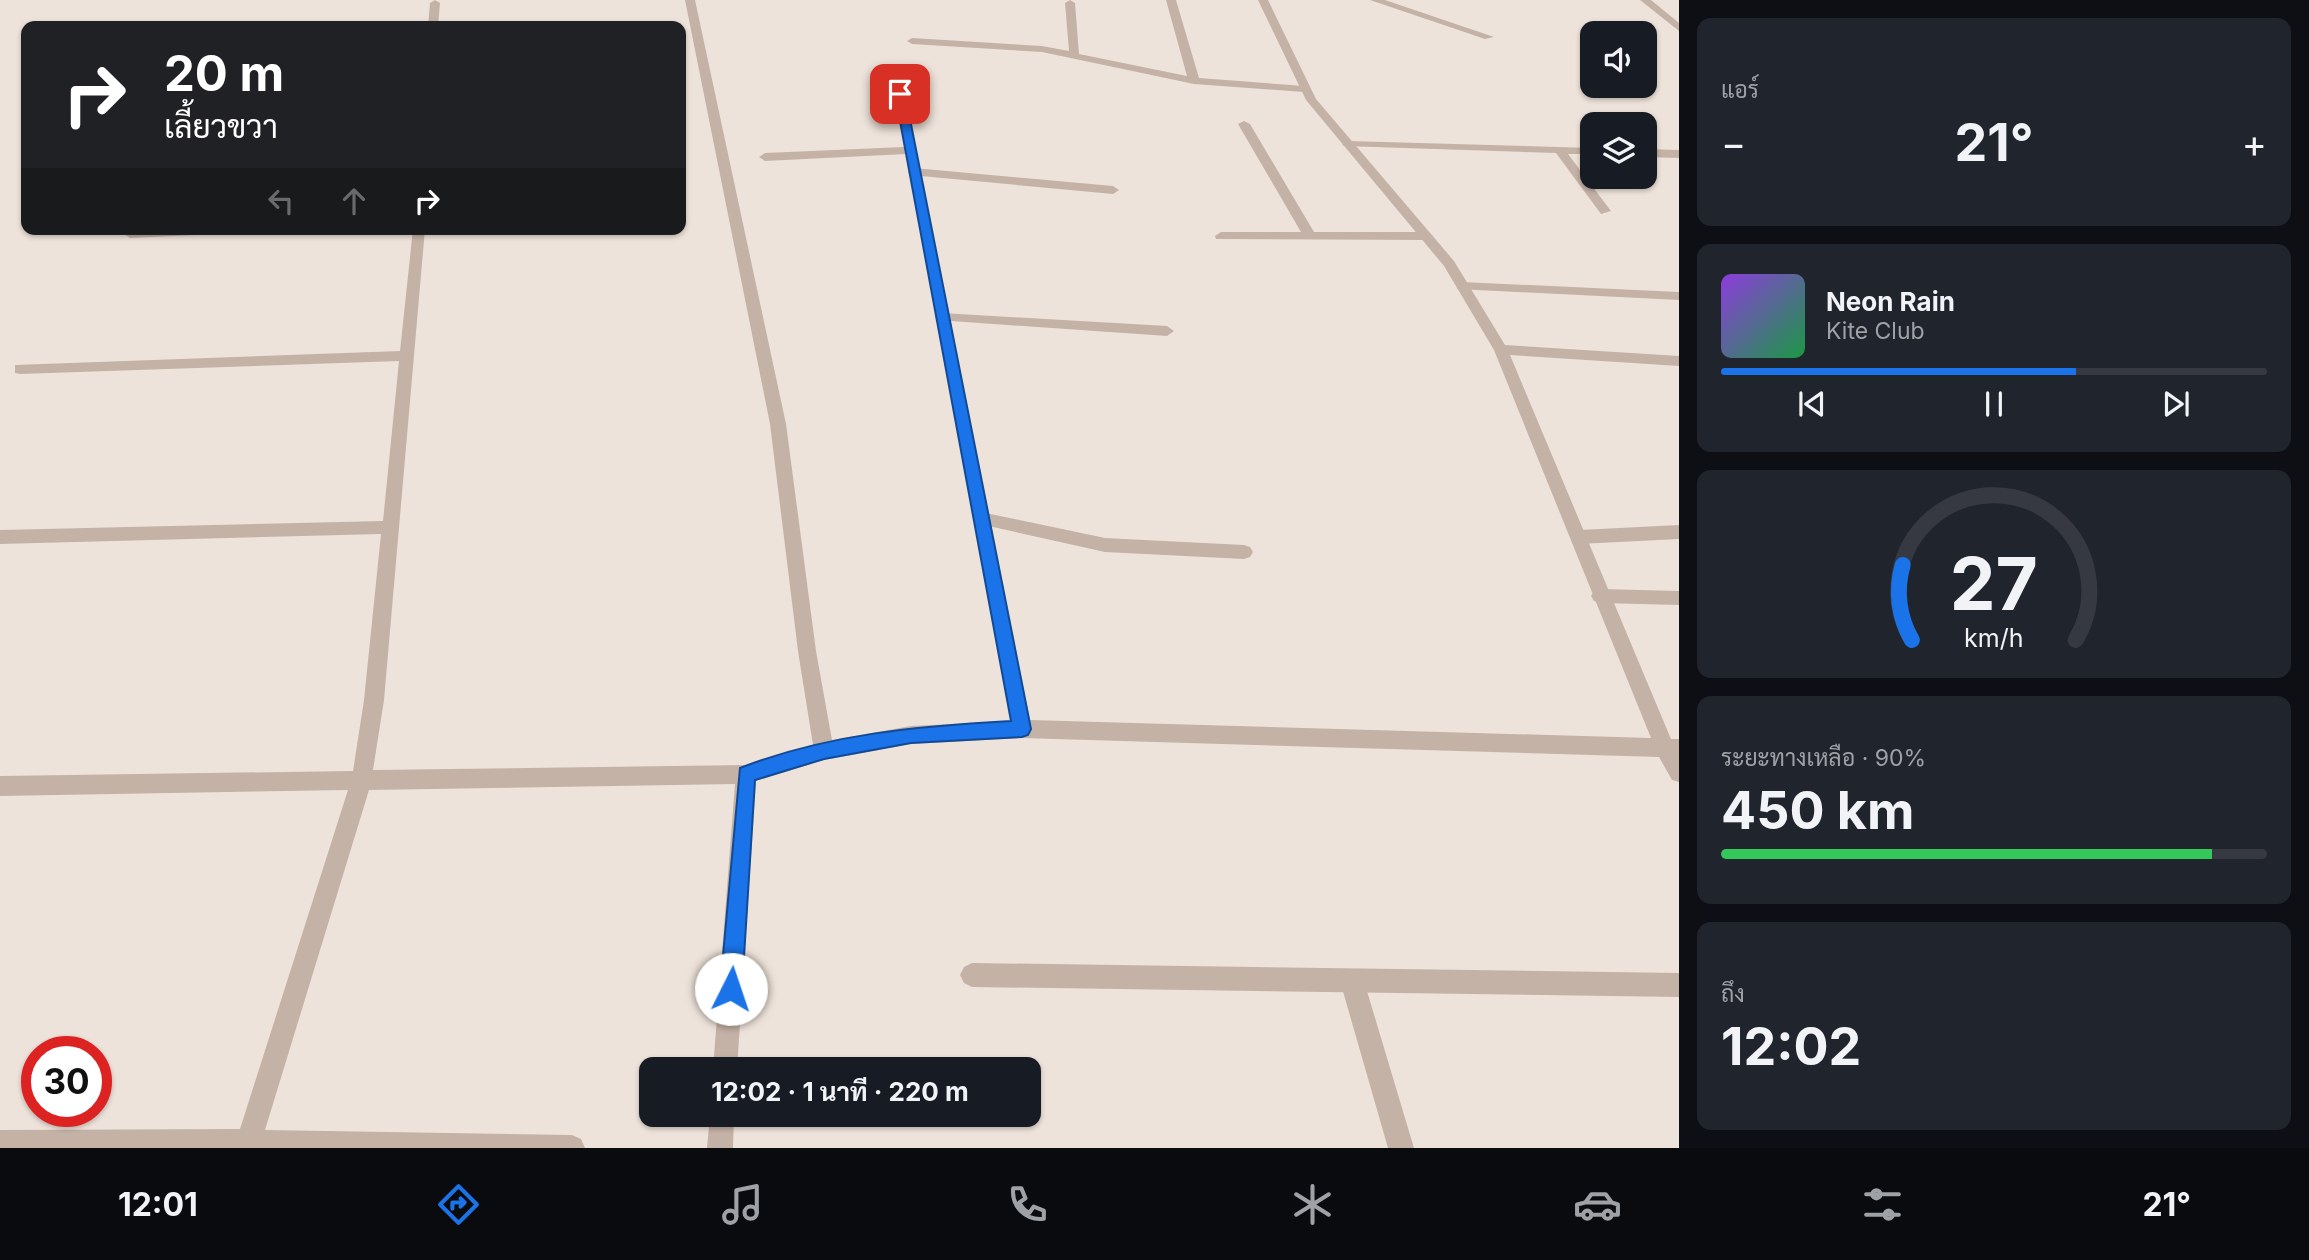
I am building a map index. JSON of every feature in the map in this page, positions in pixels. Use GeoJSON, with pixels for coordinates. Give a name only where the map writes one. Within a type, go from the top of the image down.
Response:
{"type":"FeatureCollection","features":[{"type":"Feature","properties":{"kind":"street"},"geometry":{"type":"LineString","coordinates":[[690,0],[778,424],[807,651],[824,751]]}},
{"type":"Feature","properties":{"kind":"street"},"geometry":{"type":"LineString","coordinates":[[1171,0],[1194,80]]}},
{"type":"Feature","properties":{"kind":"street"},"geometry":{"type":"LineString","coordinates":[[1264,0],[1304,89],[1427,236],[1502,350],[1600,596],[1672,748],[1679,773]]}},
{"type":"Feature","properties":{"kind":"street"},"geometry":{"type":"LineString","coordinates":[[1375,0],[1489,37]]}},
{"type":"Feature","properties":{"kind":"street"},"geometry":{"type":"LineString","coordinates":[[1645,0],[1679,28]]}},
{"type":"Feature","properties":{"kind":"street"},"geometry":{"type":"LineString","coordinates":[[433,21],[435,3]]}},
{"type":"Feature","properties":{"kind":"street"},"geometry":{"type":"LineString","coordinates":[[1070,3],[1074,55]]}},
{"type":"Feature","properties":{"kind":"street"},"geometry":{"type":"LineString","coordinates":[[912,41],[1042,49],[1194,80],[1304,89]]}},
{"type":"Feature","properties":{"kind":"street"},"geometry":{"type":"LineString","coordinates":[[900,94],[1022,729]]}},
{"type":"Feature","properties":{"kind":"street"},"geometry":{"type":"LineString","coordinates":[[1244,124],[1310,236]]}},
{"type":"Feature","properties":{"kind":"street"},"geometry":{"type":"LineString","coordinates":[[1348,144],[1580,151]]}},
{"type":"Feature","properties":{"kind":"street"},"geometry":{"type":"LineString","coordinates":[[765,157],[909,150]]}},
{"type":"Feature","properties":{"kind":"street"},"geometry":{"type":"LineString","coordinates":[[1559,150],[1605,211]]}},
{"type":"Feature","properties":{"kind":"street"},"geometry":{"type":"LineString","coordinates":[[1657,153],[1679,154]]}},
{"type":"Feature","properties":{"kind":"street"},"geometry":{"type":"LineString","coordinates":[[914,172],[1113,190]]}},
{"type":"Feature","properties":{"kind":"street"},"geometry":{"type":"LineString","coordinates":[[248,1145],[361,782],[374,700],[388,527],[408,356],[418,235]]}},
{"type":"Feature","properties":{"kind":"street"},"geometry":{"type":"LineString","coordinates":[[1221,236],[1427,236]]}},
{"type":"Feature","properties":{"kind":"street"},"geometry":{"type":"LineString","coordinates":[[1462,286],[1679,296]]}},
{"type":"Feature","properties":{"kind":"street"},"geometry":{"type":"LineString","coordinates":[[942,317],[1167,331]]}},
{"type":"Feature","properties":{"kind":"street"},"geometry":{"type":"LineString","coordinates":[[1502,350],[1679,361]]}},
{"type":"Feature","properties":{"kind":"street"},"geometry":{"type":"LineString","coordinates":[[20,369],[408,356]]}},
{"type":"Feature","properties":{"kind":"street"},"geometry":{"type":"LineString","coordinates":[[981,518],[1105,545],[1244,552]]}},
{"type":"Feature","properties":{"kind":"street"},"geometry":{"type":"LineString","coordinates":[[0,537],[388,527]]}},
{"type":"Feature","properties":{"kind":"street"},"geometry":{"type":"LineString","coordinates":[[1578,537],[1679,532]]}},
{"type":"Feature","properties":{"kind":"street"},"geometry":{"type":"LineString","coordinates":[[1600,596],[1679,598]]}},
{"type":"Feature","properties":{"kind":"street"},"geometry":{"type":"LineString","coordinates":[[0,786],[746,774],[824,751],[911,735],[1022,729],[1672,748]]}},
{"type":"Feature","properties":{"kind":"street"},"geometry":{"type":"LineString","coordinates":[[726,1057],[746,774]]}},
{"type":"Feature","properties":{"kind":"street"},"geometry":{"type":"LineString","coordinates":[[972,975],[1679,985]]}},
{"type":"Feature","properties":{"kind":"street"},"geometry":{"type":"LineString","coordinates":[[1352,981],[1401,1148]]}},
{"type":"Feature","properties":{"kind":"street"},"geometry":{"type":"LineString","coordinates":[[720,1148],[721,1127]]}},
{"type":"Feature","properties":{"kind":"street"},"geometry":{"type":"LineString","coordinates":[[0,1143],[572,1148]]}},
{"type":"Feature","properties":{"kind":"route"},"geometry":{"type":"LineString","coordinates":[[731,989],[746,774],[824,751],[911,735],[1022,729],[900,94]]}}]}
